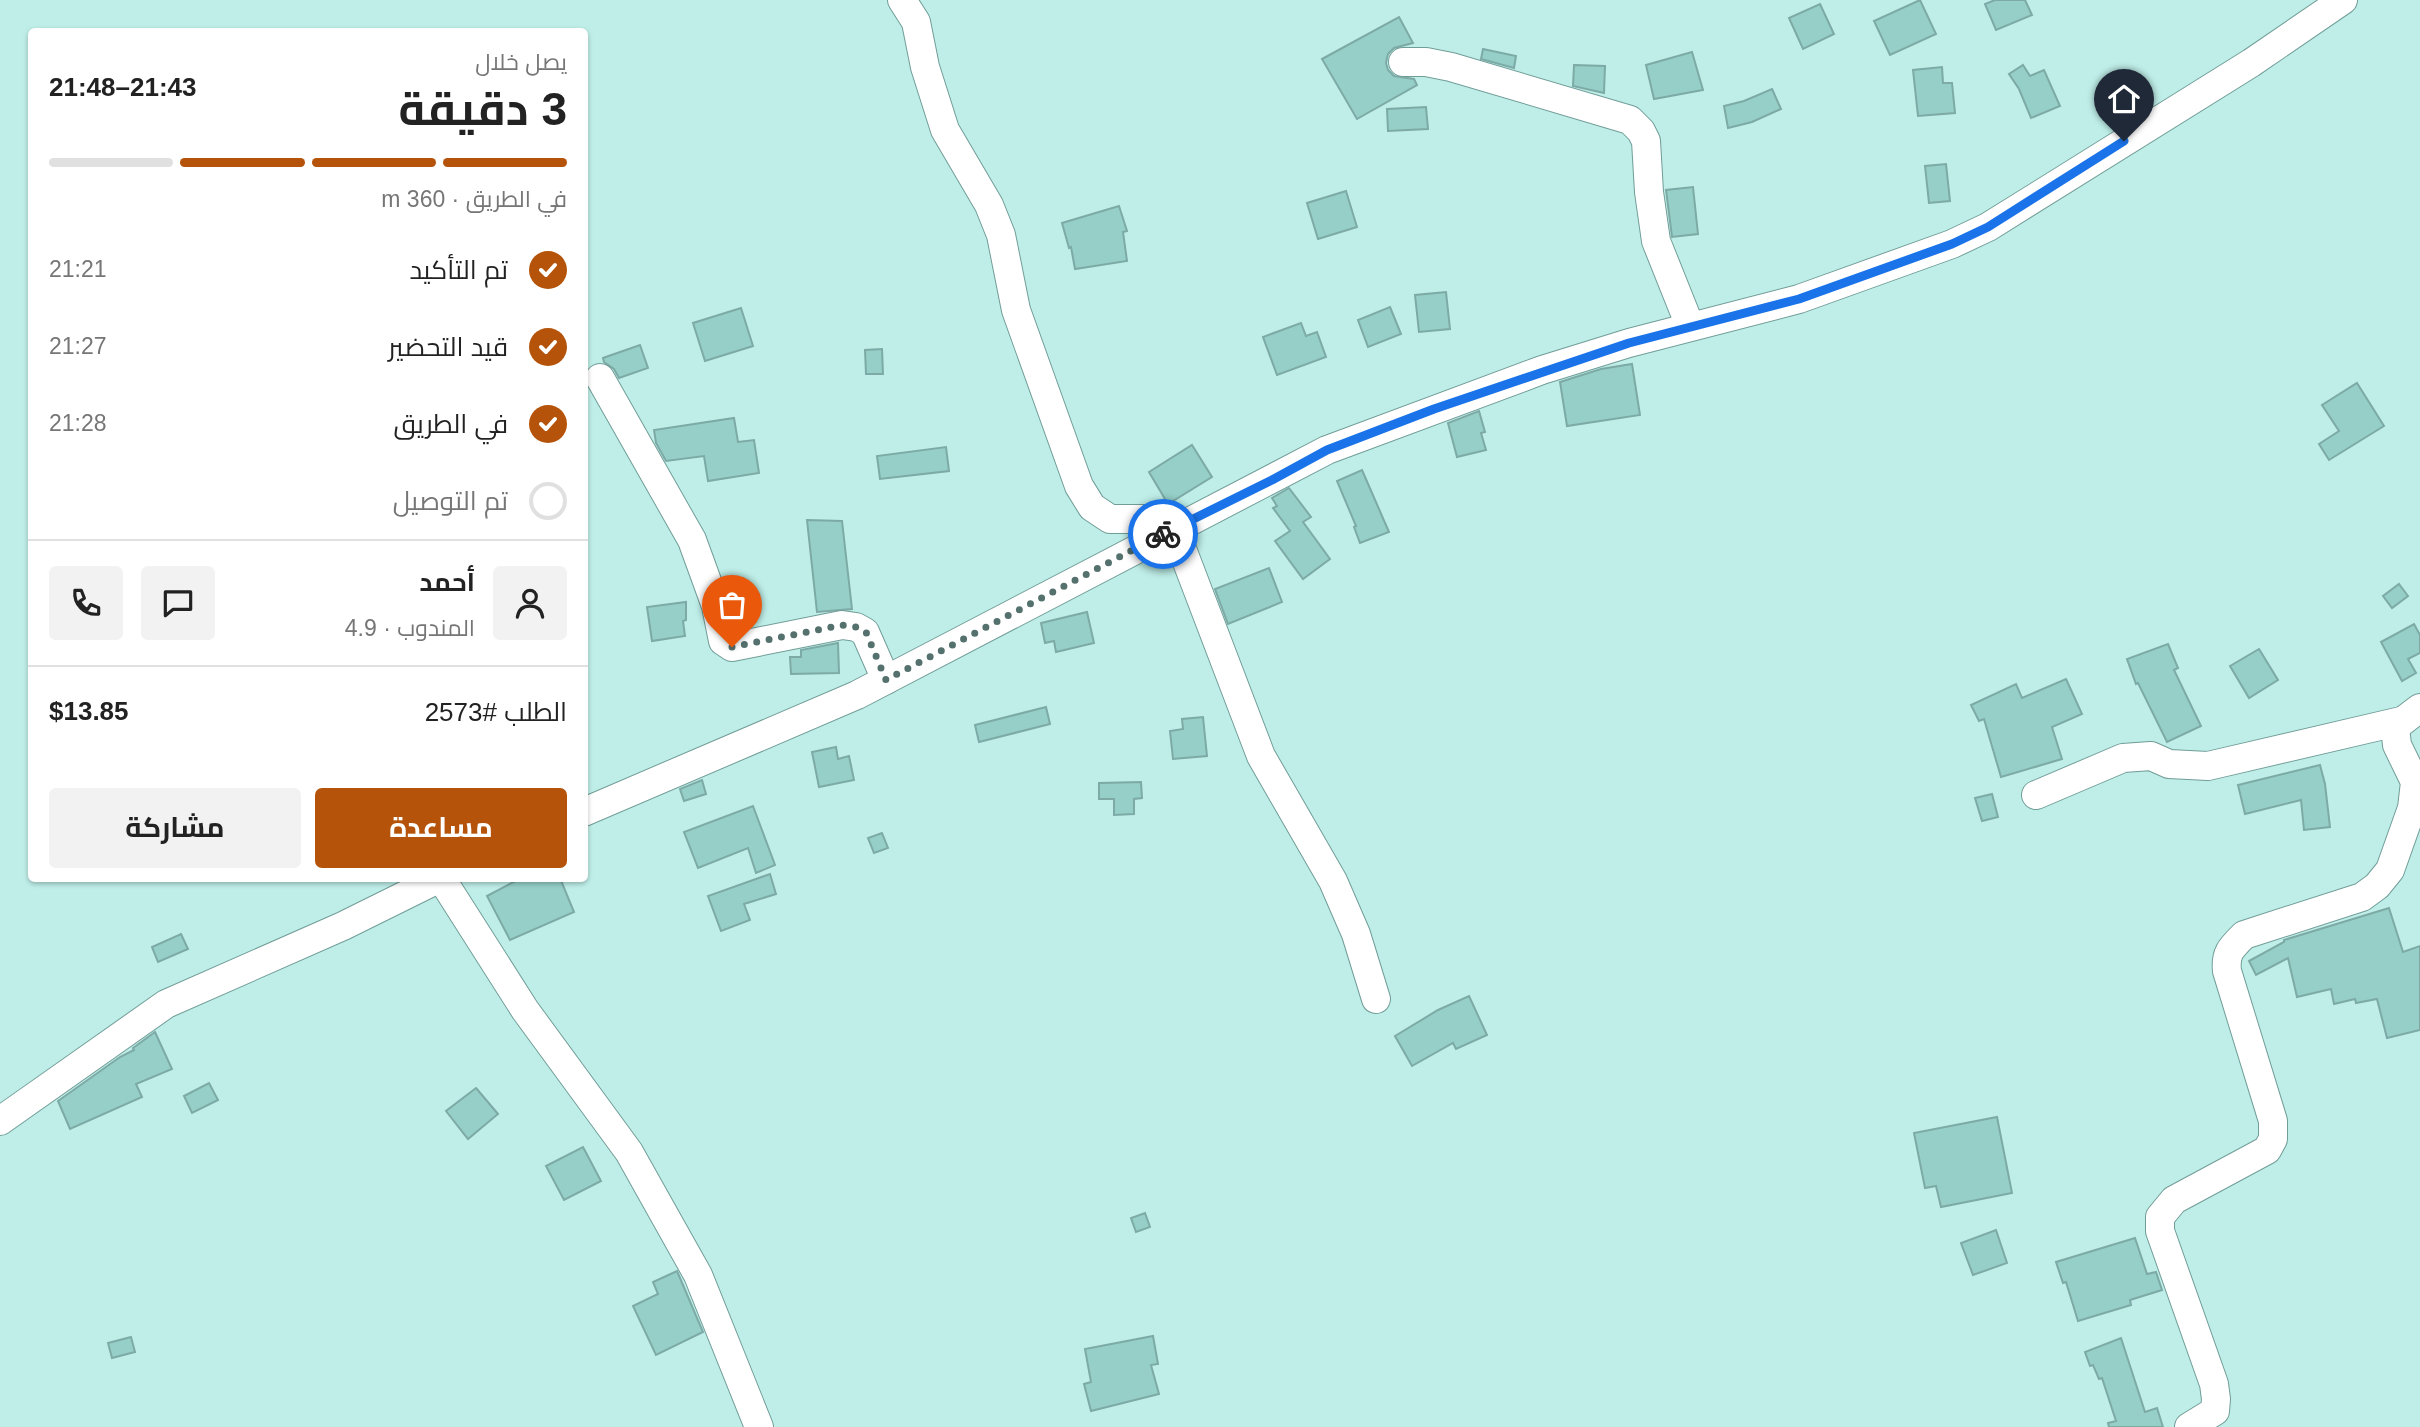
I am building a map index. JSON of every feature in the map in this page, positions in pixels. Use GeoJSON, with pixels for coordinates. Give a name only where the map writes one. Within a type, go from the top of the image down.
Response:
{"type":"FeatureCollection","features":[{"type":"Feature","properties":{"kind":"street"},"geometry":{"type":"LineString","coordinates":[[902,0],[916,22],[925,66],[946,130],[989,205],[1000,235],[1016,310],[1079,486],[1092,507],[1110,520],[1154,520],[1174,528],[1261,756],[1333,881],[1356,934],[1376,999]]}},
{"type":"Feature","properties":{"kind":"street"},"geometry":{"type":"LineString","coordinates":[[588,811],[810,716],[886,680],[1327,450],[1542,370],[1690,326],[1799,299],[1976,233],[2251,63],[2343,0]]}},
{"type":"Feature","properties":{"kind":"street"},"geometry":{"type":"LineString","coordinates":[[1403,62],[1426,62],[1451,67],[1630,120],[1646,141],[1656,242],[1690,326]]}},
{"type":"Feature","properties":{"kind":"street"},"geometry":{"type":"LineString","coordinates":[[600,378],[692,540],[716,606],[723,641],[732,647],[842,625],[856,627],[866,632],[886,680]]}},
{"type":"Feature","properties":{"kind":"street"},"geometry":{"type":"LineString","coordinates":[[2036,795],[2123,758],[2151,755],[2169,764],[2208,766],[2410,714]]}},
{"type":"Feature","properties":{"kind":"street"},"geometry":{"type":"LineString","coordinates":[[2189,1427],[2215,1411],[2214,1384],[2160,1231],[2160,1217],[2174,1200],[2267,1150],[2273,1139],[2273,1121],[2269,1105],[2227,971],[2226,960],[2232,947],[2244,935],[2362,897],[2377,886],[2390,870],[2412,808],[2415,782],[2397,745],[2395,727],[2410,714]]}},
{"type":"Feature","properties":{"kind":"street"},"geometry":{"type":"LineString","coordinates":[[0,1121],[166,1004],[343,926],[432,882]]}},
{"type":"Feature","properties":{"kind":"street"},"geometry":{"type":"LineString","coordinates":[[443,882],[525,1010],[629,1152],[698,1275],[759,1427]]}},
{"type":"Feature","properties":{"kind":"building"},"geometry":{"type":"Polygon","coordinates":[[[1920,0],[1936,34],[1890,55],[1874,21],[1920,0]]]}},
{"type":"Feature","properties":{"kind":"building"},"geometry":{"type":"Polygon","coordinates":[[[1995,0],[2025,0],[2032,15],[1996,30],[1985,4],[1995,0]]]}},
{"type":"Feature","properties":{"kind":"building"},"geometry":{"type":"Polygon","coordinates":[[[1820,4],[1834,34],[1803,49],[1789,18],[1820,4]]]}},
{"type":"Feature","properties":{"kind":"building"},"geometry":{"type":"Polygon","coordinates":[[[1399,17],[1413,43],[1394,48],[1388,54],[1386,63],[1394,76],[1414,79],[1417,85],[1357,119],[1322,59],[1399,17]]]}},
{"type":"Feature","properties":{"kind":"building"},"geometry":{"type":"Polygon","coordinates":[[[1483,49],[1516,56],[1514,68],[1481,59],[1483,49]]]}},
{"type":"Feature","properties":{"kind":"building"},"geometry":{"type":"Polygon","coordinates":[[[1692,52],[1703,90],[1654,99],[1646,65],[1692,52]]]}},
{"type":"Feature","properties":{"kind":"building"},"geometry":{"type":"Polygon","coordinates":[[[1574,65],[1605,66],[1604,93],[1573,86],[1574,65]]]}},
{"type":"Feature","properties":{"kind":"building"},"geometry":{"type":"Polygon","coordinates":[[[2023,65],[2030,76],[2044,70],[2060,106],[2031,118],[2019,89],[2009,74],[2023,65]]]}},
{"type":"Feature","properties":{"kind":"building"},"geometry":{"type":"Polygon","coordinates":[[[1942,67],[1943,83],[1952,83],[1955,113],[1918,116],[1913,70],[1942,67]]]}},
{"type":"Feature","properties":{"kind":"building"},"geometry":{"type":"Polygon","coordinates":[[[1772,89],[1781,109],[1752,122],[1728,128],[1724,106],[1772,89]]]}},
{"type":"Feature","properties":{"kind":"building"},"geometry":{"type":"Polygon","coordinates":[[[1426,107],[1428,129],[1388,131],[1387,109],[1426,107]]]}},
{"type":"Feature","properties":{"kind":"building"},"geometry":{"type":"Polygon","coordinates":[[[1946,164],[1950,201],[1929,203],[1925,166],[1946,164]]]}},
{"type":"Feature","properties":{"kind":"building"},"geometry":{"type":"Polygon","coordinates":[[[1693,187],[1698,234],[1672,237],[1666,190],[1693,187]]]}},
{"type":"Feature","properties":{"kind":"building"},"geometry":{"type":"Polygon","coordinates":[[[1346,191],[1357,227],[1318,239],[1307,203],[1346,191]]]}},
{"type":"Feature","properties":{"kind":"building"},"geometry":{"type":"Polygon","coordinates":[[[1119,206],[1127,231],[1123,232],[1127,261],[1075,269],[1071,247],[1069,248],[1062,223],[1119,206]]]}},
{"type":"Feature","properties":{"kind":"building"},"geometry":{"type":"Polygon","coordinates":[[[1446,292],[1450,329],[1419,332],[1415,295],[1446,292]]]}},
{"type":"Feature","properties":{"kind":"building"},"geometry":{"type":"Polygon","coordinates":[[[1390,307],[1401,334],[1368,347],[1358,320],[1390,307]]]}},
{"type":"Feature","properties":{"kind":"building"},"geometry":{"type":"Polygon","coordinates":[[[741,308],[753,346],[705,361],[693,323],[741,308]]]}},
{"type":"Feature","properties":{"kind":"building"},"geometry":{"type":"Polygon","coordinates":[[[1301,323],[1306,336],[1317,332],[1326,357],[1277,375],[1263,337],[1301,323]]]}},
{"type":"Feature","properties":{"kind":"building"},"geometry":{"type":"Polygon","coordinates":[[[640,345],[648,368],[619,378],[614,369],[604,362],[603,358],[640,345]]]}},
{"type":"Feature","properties":{"kind":"building"},"geometry":{"type":"Polygon","coordinates":[[[882,349],[883,374],[866,374],[865,350],[882,349]]]}},
{"type":"Feature","properties":{"kind":"building"},"geometry":{"type":"Polygon","coordinates":[[[1632,364],[1640,415],[1567,426],[1560,382],[1601,369],[1632,364]]]}},
{"type":"Feature","properties":{"kind":"building"},"geometry":{"type":"Polygon","coordinates":[[[2357,383],[2384,426],[2329,460],[2319,444],[2339,431],[2322,405],[2357,383]]]}},
{"type":"Feature","properties":{"kind":"building"},"geometry":{"type":"Polygon","coordinates":[[[1479,411],[1485,432],[1481,433],[1486,450],[1457,457],[1448,423],[1479,411]]]}},
{"type":"Feature","properties":{"kind":"building"},"geometry":{"type":"Polygon","coordinates":[[[734,418],[738,442],[754,440],[759,473],[708,481],[704,456],[666,461],[656,443],[654,430],[734,418]]]}},
{"type":"Feature","properties":{"kind":"building"},"geometry":{"type":"Polygon","coordinates":[[[1192,445],[1212,477],[1168,504],[1149,472],[1192,445]]]}},
{"type":"Feature","properties":{"kind":"building"},"geometry":{"type":"Polygon","coordinates":[[[946,447],[949,471],[880,479],[877,456],[946,447]]]}},
{"type":"Feature","properties":{"kind":"building"},"geometry":{"type":"Polygon","coordinates":[[[1362,470],[1389,532],[1360,543],[1354,527],[1356,526],[1337,481],[1362,470]]]}},
{"type":"Feature","properties":{"kind":"building"},"geometry":{"type":"Polygon","coordinates":[[[1289,488],[1311,517],[1303,522],[1330,559],[1303,579],[1275,541],[1290,531],[1273,508],[1277,506],[1272,498],[1289,488]]]}},
{"type":"Feature","properties":{"kind":"building"},"geometry":{"type":"Polygon","coordinates":[[[807,520],[842,521],[852,609],[817,612],[807,520]]]}},
{"type":"Feature","properties":{"kind":"building"},"geometry":{"type":"Polygon","coordinates":[[[1269,568],[1282,602],[1228,624],[1215,589],[1269,568]]]}},
{"type":"Feature","properties":{"kind":"building"},"geometry":{"type":"Polygon","coordinates":[[[2399,584],[2408,596],[2392,608],[2383,596],[2399,584]]]}},
{"type":"Feature","properties":{"kind":"building"},"geometry":{"type":"Polygon","coordinates":[[[686,602],[686,620],[683,621],[685,636],[652,641],[647,607],[686,602]]]}},
{"type":"Feature","properties":{"kind":"building"},"geometry":{"type":"Polygon","coordinates":[[[1087,612],[1094,643],[1056,652],[1054,641],[1045,643],[1041,623],[1087,612]]]}},
{"type":"Feature","properties":{"kind":"building"},"geometry":{"type":"Polygon","coordinates":[[[2414,624],[2420,635],[2420,653],[2408,659],[2416,673],[2402,681],[2381,642],[2414,624]]]}},
{"type":"Feature","properties":{"kind":"building"},"geometry":{"type":"Polygon","coordinates":[[[838,643],[839,673],[791,674],[790,657],[801,657],[801,650],[838,643]]]}},
{"type":"Feature","properties":{"kind":"building"},"geometry":{"type":"Polygon","coordinates":[[[2168,644],[2178,668],[2174,670],[2201,726],[2167,742],[2138,683],[2136,684],[2127,659],[2168,644]]]}},
{"type":"Feature","properties":{"kind":"building"},"geometry":{"type":"Polygon","coordinates":[[[2259,649],[2278,680],[2249,698],[2230,666],[2259,649]]]}},
{"type":"Feature","properties":{"kind":"building"},"geometry":{"type":"Polygon","coordinates":[[[2066,679],[2082,714],[2052,727],[2062,759],[2001,777],[1984,719],[1979,721],[1971,705],[2016,684],[2022,698],[2066,679]]]}},
{"type":"Feature","properties":{"kind":"building"},"geometry":{"type":"Polygon","coordinates":[[[1046,707],[1050,724],[979,742],[975,725],[1046,707]]]}},
{"type":"Feature","properties":{"kind":"building"},"geometry":{"type":"Polygon","coordinates":[[[1203,717],[1207,756],[1173,759],[1170,731],[1183,729],[1182,719],[1203,717]]]}},
{"type":"Feature","properties":{"kind":"building"},"geometry":{"type":"Polygon","coordinates":[[[836,747],[838,759],[849,756],[854,780],[819,787],[812,752],[836,747]]]}},
{"type":"Feature","properties":{"kind":"building"},"geometry":{"type":"Polygon","coordinates":[[[2320,765],[2330,827],[2304,830],[2301,800],[2245,814],[2238,785],[2320,765]]]}},
{"type":"Feature","properties":{"kind":"building"},"geometry":{"type":"Polygon","coordinates":[[[702,780],[706,794],[684,801],[680,789],[702,780]]]}},
{"type":"Feature","properties":{"kind":"building"},"geometry":{"type":"Polygon","coordinates":[[[1141,782],[1142,798],[1134,799],[1134,814],[1114,815],[1114,799],[1099,799],[1099,783],[1141,782]]]}},
{"type":"Feature","properties":{"kind":"building"},"geometry":{"type":"Polygon","coordinates":[[[1992,794],[1998,817],[1982,821],[1975,798],[1992,794]]]}},
{"type":"Feature","properties":{"kind":"building"},"geometry":{"type":"Polygon","coordinates":[[[753,806],[775,865],[756,873],[748,848],[698,868],[684,832],[753,806]]]}},
{"type":"Feature","properties":{"kind":"building"},"geometry":{"type":"Polygon","coordinates":[[[882,833],[888,848],[874,853],[868,838],[882,833]]]}},
{"type":"Feature","properties":{"kind":"building"},"geometry":{"type":"Polygon","coordinates":[[[770,874],[776,894],[744,904],[750,920],[721,931],[708,896],[770,874]]]}},
{"type":"Feature","properties":{"kind":"building"},"geometry":{"type":"Polygon","coordinates":[[[513,882],[562,882],[574,912],[510,940],[487,896],[513,882]]]}},
{"type":"Feature","properties":{"kind":"building"},"geometry":{"type":"Polygon","coordinates":[[[2389,908],[2403,952],[2420,946],[2420,1030],[2387,1038],[2377,999],[2356,1003],[2355,999],[2334,1004],[2331,989],[2297,997],[2288,958],[2256,975],[2249,961],[2284,940],[2389,908]]]}},
{"type":"Feature","properties":{"kind":"building"},"geometry":{"type":"Polygon","coordinates":[[[181,934],[188,949],[158,962],[152,947],[181,934]]]}},
{"type":"Feature","properties":{"kind":"building"},"geometry":{"type":"Polygon","coordinates":[[[1469,996],[1487,1035],[1456,1049],[1453,1043],[1412,1066],[1395,1036],[1438,1010],[1469,996]]]}},
{"type":"Feature","properties":{"kind":"building"},"geometry":{"type":"Polygon","coordinates":[[[155,1032],[172,1069],[136,1084],[142,1097],[70,1129],[58,1101],[134,1050],[133,1048],[155,1032]]]}},
{"type":"Feature","properties":{"kind":"building"},"geometry":{"type":"Polygon","coordinates":[[[209,1083],[218,1100],[192,1113],[184,1096],[209,1083]]]}},
{"type":"Feature","properties":{"kind":"building"},"geometry":{"type":"Polygon","coordinates":[[[476,1088],[498,1114],[468,1139],[446,1111],[476,1088]]]}},
{"type":"Feature","properties":{"kind":"building"},"geometry":{"type":"Polygon","coordinates":[[[1997,1117],[2012,1193],[1941,1207],[1936,1186],[1925,1188],[1914,1133],[1997,1117]]]}},
{"type":"Feature","properties":{"kind":"building"},"geometry":{"type":"Polygon","coordinates":[[[583,1147],[601,1181],[564,1200],[546,1166],[583,1147]]]}},
{"type":"Feature","properties":{"kind":"building"},"geometry":{"type":"Polygon","coordinates":[[[1145,1213],[1150,1227],[1136,1232],[1131,1218],[1145,1213]]]}},
{"type":"Feature","properties":{"kind":"building"},"geometry":{"type":"Polygon","coordinates":[[[1996,1230],[2007,1263],[1973,1275],[1961,1243],[1996,1230]]]}},
{"type":"Feature","properties":{"kind":"building"},"geometry":{"type":"Polygon","coordinates":[[[2135,1238],[2147,1274],[2156,1272],[2162,1290],[2130,1300],[2131,1305],[2078,1321],[2066,1282],[2063,1283],[2056,1262],[2135,1238]]]}},
{"type":"Feature","properties":{"kind":"building"},"geometry":{"type":"Polygon","coordinates":[[[677,1271],[703,1332],[656,1355],[633,1306],[658,1294],[653,1282],[677,1271]]]}},
{"type":"Feature","properties":{"kind":"building"},"geometry":{"type":"Polygon","coordinates":[[[1153,1336],[1158,1364],[1151,1365],[1159,1394],[1091,1411],[1084,1384],[1091,1382],[1085,1349],[1153,1336]]]}},
{"type":"Feature","properties":{"kind":"building"},"geometry":{"type":"Polygon","coordinates":[[[131,1337],[135,1352],[112,1358],[108,1343],[131,1337]]]}},
{"type":"Feature","properties":{"kind":"building"},"geometry":{"type":"Polygon","coordinates":[[[2121,1338],[2145,1412],[2157,1408],[2163,1427],[2109,1427],[2108,1423],[2116,1421],[2102,1378],[2099,1379],[2093,1365],[2090,1366],[2085,1352],[2121,1338]]]}},
{"type":"Feature","properties":{"kind":"way so far"},"geometry":{"type":"LineString","coordinates":[[732,647],[842,625],[856,627],[866,632],[886,680],[1163,534]]}},
{"type":"Feature","properties":{"kind":"route"},"geometry":{"type":"LineString","coordinates":[[1163,534],[1327,450],[1434,409],[1542,370],[1629,343],[1799,299],[1952,244],[1988,227],[2124,141]]}}]}
